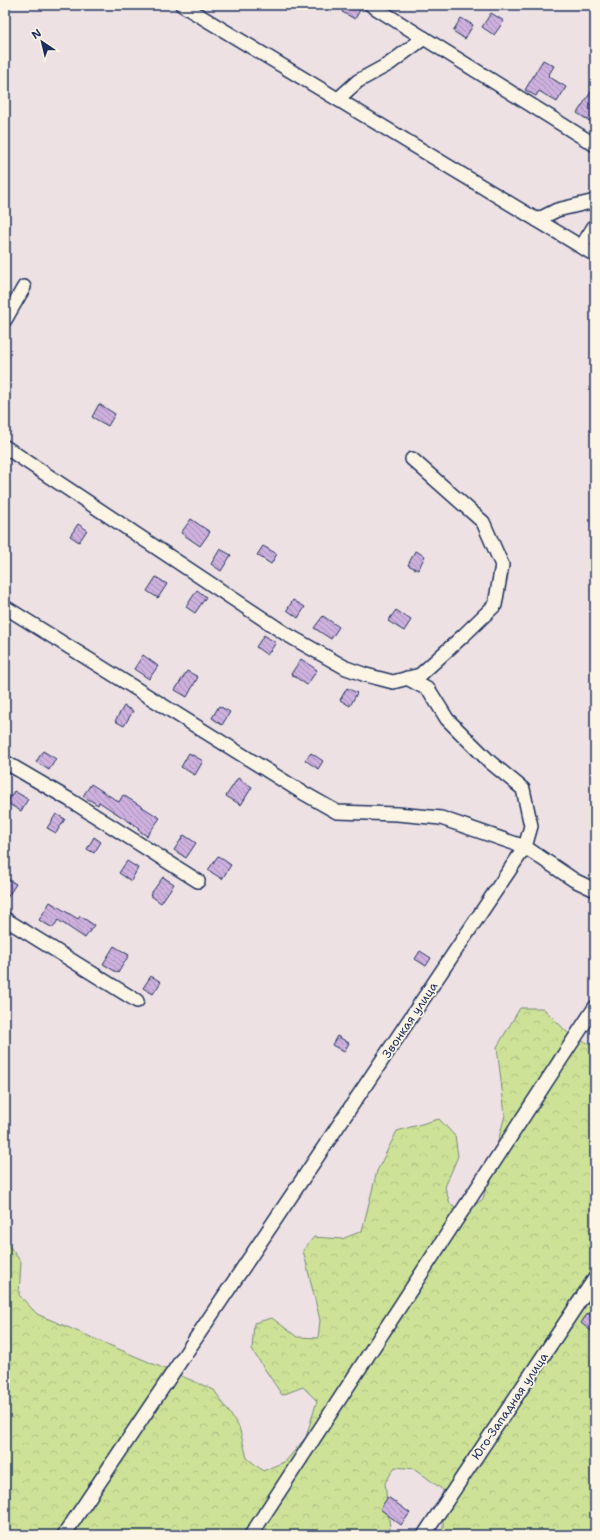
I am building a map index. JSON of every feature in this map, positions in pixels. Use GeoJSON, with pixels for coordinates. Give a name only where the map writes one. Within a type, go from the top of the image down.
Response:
{"type":"FeatureCollection","features":[{"type":"Feature","properties":{"kind":"street"},"geometry":{"type":"LineString","coordinates":[[182,5],[595,255]]}},
{"type":"Feature","properties":{"kind":"street"},"geometry":{"type":"LineString","coordinates":[[371,5],[595,145]]}},
{"type":"Feature","properties":{"kind":"street"},"geometry":{"type":"LineString","coordinates":[[338,100],[358,81],[389,64],[424,38]]}},
{"type":"Feature","properties":{"kind":"street"},"geometry":{"type":"LineString","coordinates":[[537,220],[557,210],[595,201]]}},
{"type":"Feature","properties":{"kind":"street"},"geometry":{"type":"LineString","coordinates":[[581,247],[595,225]]}},
{"type":"Feature","properties":{"kind":"street"},"geometry":{"type":"LineString","coordinates":[[5,320],[24,287]]}},
{"type":"Feature","properties":{"kind":"street"},"geometry":{"type":"LineString","coordinates":[[5,448],[286,634],[346,668],[393,682],[420,675],[495,605],[502,565],[483,522],[412,459]]}},
{"type":"Feature","properties":{"kind":"street"},"geometry":{"type":"LineString","coordinates":[[5,607],[293,787],[337,812],[397,814],[441,818],[525,847],[574,880],[595,890]]}},
{"type":"Feature","properties":{"kind":"street","name":"Звонкая улица"},"geometry":{"type":"LineString","coordinates":[[64,1535],[525,847],[531,826],[523,789],[490,762],[447,720],[429,690],[407,678]]}},
{"type":"Feature","properties":{"kind":"street"},"geometry":{"type":"LineString","coordinates":[[5,762],[70,800],[198,881]]}},
{"type":"Feature","properties":{"kind":"street"},"geometry":{"type":"LineString","coordinates":[[5,919],[137,1001]]}},
{"type":"Feature","properties":{"kind":"street"},"geometry":{"type":"LineString","coordinates":[[251,1535],[595,1007]]}},
{"type":"Feature","properties":{"kind":"street","name":"Юго-Западная улица"},"geometry":{"type":"LineString","coordinates":[[424,1535],[595,1278]]}},
{"type":"Feature","properties":{"kind":"green space"},"geometry":{"type":"Polygon","coordinates":[[[520,1008],[543,1008],[574,1039],[595,1045],[595,1535],[440,1535],[443,1527],[443,1490],[415,1469],[395,1467],[385,1483],[390,1529],[386,1535],[5,1535],[5,1240],[21,1262],[19,1295],[37,1314],[214,1390],[239,1427],[247,1458],[263,1471],[286,1461],[306,1437],[317,1401],[303,1387],[282,1395],[252,1350],[254,1323],[272,1318],[297,1337],[318,1338],[320,1320],[303,1250],[314,1237],[342,1239],[362,1231],[377,1171],[397,1131],[439,1119],[455,1136],[458,1156],[445,1187],[450,1204],[463,1214],[483,1199],[505,1115],[497,1047],[520,1008]]]}},
{"type":"Feature","properties":{"kind":"building"},"geometry":{"type":"Polygon","coordinates":[[[346,5],[356,5],[361,8],[355,19],[342,12],[346,5]]]}},
{"type":"Feature","properties":{"kind":"building"},"geometry":{"type":"Polygon","coordinates":[[[491,13],[504,21],[494,35],[482,27],[491,13]]]}},
{"type":"Feature","properties":{"kind":"building"},"geometry":{"type":"Polygon","coordinates":[[[461,18],[473,25],[465,39],[453,31],[461,18]]]}},
{"type":"Feature","properties":{"kind":"building"},"geometry":{"type":"Polygon","coordinates":[[[543,60],[554,66],[548,76],[566,87],[557,102],[539,91],[536,96],[525,90],[543,60]]]}},
{"type":"Feature","properties":{"kind":"building"},"geometry":{"type":"Polygon","coordinates":[[[595,86],[595,115],[591,122],[577,113],[595,86]]]}},
{"type":"Feature","properties":{"kind":"building"},"geometry":{"type":"Polygon","coordinates":[[[99,404],[115,414],[108,426],[92,417],[99,404]]]}},
{"type":"Feature","properties":{"kind":"building"},"geometry":{"type":"Polygon","coordinates":[[[191,519],[210,532],[200,546],[181,533],[191,519]]]}},
{"type":"Feature","properties":{"kind":"building"},"geometry":{"type":"Polygon","coordinates":[[[78,524],[87,530],[79,542],[70,536],[78,524]]]}},
{"type":"Feature","properties":{"kind":"building"},"geometry":{"type":"Polygon","coordinates":[[[263,546],[277,554],[271,564],[257,555],[263,546]]]}},
{"type":"Feature","properties":{"kind":"building"},"geometry":{"type":"Polygon","coordinates":[[[220,549],[231,555],[221,571],[211,564],[220,549]]]}},
{"type":"Feature","properties":{"kind":"building"},"geometry":{"type":"Polygon","coordinates":[[[415,551],[425,556],[418,570],[408,565],[415,551]]]}},
{"type":"Feature","properties":{"kind":"building"},"geometry":{"type":"Polygon","coordinates":[[[156,577],[167,584],[158,598],[147,591],[156,577]]]}},
{"type":"Feature","properties":{"kind":"building"},"geometry":{"type":"Polygon","coordinates":[[[197,590],[206,597],[195,613],[186,607],[197,590]]]}},
{"type":"Feature","properties":{"kind":"building"},"geometry":{"type":"Polygon","coordinates":[[[293,600],[305,607],[298,618],[287,610],[293,600]]]}},
{"type":"Feature","properties":{"kind":"building"},"geometry":{"type":"Polygon","coordinates":[[[396,610],[411,620],[404,631],[388,621],[396,610]]]}},
{"type":"Feature","properties":{"kind":"building"},"geometry":{"type":"Polygon","coordinates":[[[323,616],[339,627],[331,639],[314,628],[323,616]]]}},
{"type":"Feature","properties":{"kind":"building"},"geometry":{"type":"Polygon","coordinates":[[[264,635],[276,643],[267,655],[256,647],[264,635]]]}},
{"type":"Feature","properties":{"kind":"building"},"geometry":{"type":"Polygon","coordinates":[[[143,655],[158,666],[149,679],[134,669],[143,655]]]}},
{"type":"Feature","properties":{"kind":"building"},"geometry":{"type":"Polygon","coordinates":[[[301,659],[317,670],[307,685],[291,674],[301,659]]]}},
{"type":"Feature","properties":{"kind":"building"},"geometry":{"type":"Polygon","coordinates":[[[187,671],[198,677],[187,697],[175,690],[187,671]]]}},
{"type":"Feature","properties":{"kind":"building"},"geometry":{"type":"Polygon","coordinates":[[[347,688],[357,693],[350,706],[340,700],[347,688]]]}},
{"type":"Feature","properties":{"kind":"building"},"geometry":{"type":"Polygon","coordinates":[[[124,706],[133,711],[124,726],[115,721],[124,706]]]}},
{"type":"Feature","properties":{"kind":"building"},"geometry":{"type":"Polygon","coordinates":[[[219,706],[230,712],[222,725],[212,718],[219,706]]]}},
{"type":"Feature","properties":{"kind":"building"},"geometry":{"type":"Polygon","coordinates":[[[43,751],[56,759],[49,770],[36,762],[43,751]]]}},
{"type":"Feature","properties":{"kind":"building"},"geometry":{"type":"Polygon","coordinates":[[[189,753],[203,761],[195,775],[181,767],[189,753]]]}},
{"type":"Feature","properties":{"kind":"building"},"geometry":{"type":"Polygon","coordinates":[[[311,753],[323,761],[318,769],[305,760],[311,753]]]}},
{"type":"Feature","properties":{"kind":"building"},"geometry":{"type":"Polygon","coordinates":[[[238,778],[252,787],[241,805],[226,796],[238,778]]]}},
{"type":"Feature","properties":{"kind":"building"},"geometry":{"type":"Polygon","coordinates":[[[91,784],[119,802],[123,795],[160,818],[147,836],[138,830],[139,828],[99,802],[98,805],[83,796],[91,784]]]}},
{"type":"Feature","properties":{"kind":"building"},"geometry":{"type":"Polygon","coordinates":[[[14,791],[28,799],[21,811],[7,803],[14,791]]]}},
{"type":"Feature","properties":{"kind":"building"},"geometry":{"type":"Polygon","coordinates":[[[56,814],[65,819],[56,833],[47,828],[56,814]]]}},
{"type":"Feature","properties":{"kind":"building"},"geometry":{"type":"Polygon","coordinates":[[[184,835],[196,843],[186,858],[174,850],[184,835]]]}},
{"type":"Feature","properties":{"kind":"building"},"geometry":{"type":"Polygon","coordinates":[[[94,837],[101,842],[94,853],[87,849],[94,837]]]}},
{"type":"Feature","properties":{"kind":"building"},"geometry":{"type":"Polygon","coordinates":[[[218,856],[231,865],[222,879],[208,870],[218,856]]]}},
{"type":"Feature","properties":{"kind":"building"},"geometry":{"type":"Polygon","coordinates":[[[127,861],[138,868],[131,881],[119,873],[127,861]]]}},
{"type":"Feature","properties":{"kind":"building"},"geometry":{"type":"Polygon","coordinates":[[[5,877],[16,884],[5,901],[5,877]]]}},
{"type":"Feature","properties":{"kind":"building"},"geometry":{"type":"Polygon","coordinates":[[[163,877],[174,884],[161,903],[150,895],[163,877]]]}},
{"type":"Feature","properties":{"kind":"building"},"geometry":{"type":"Polygon","coordinates":[[[50,902],[78,919],[80,916],[94,925],[85,938],[58,920],[53,928],[39,920],[50,902]]]}},
{"type":"Feature","properties":{"kind":"building"},"geometry":{"type":"Polygon","coordinates":[[[114,946],[129,955],[118,973],[103,964],[114,946]]]}},
{"type":"Feature","properties":{"kind":"building"},"geometry":{"type":"Polygon","coordinates":[[[420,951],[431,958],[426,966],[415,959],[420,951]]]}},
{"type":"Feature","properties":{"kind":"building"},"geometry":{"type":"Polygon","coordinates":[[[151,976],[161,982],[153,994],[143,988],[151,976]]]}},
{"type":"Feature","properties":{"kind":"building"},"geometry":{"type":"Polygon","coordinates":[[[337,1036],[349,1043],[344,1052],[332,1045],[337,1036]]]}},
{"type":"Feature","properties":{"kind":"building"},"geometry":{"type":"Polygon","coordinates":[[[588,1313],[595,1319],[595,1334],[581,1323],[588,1313]]]}},
{"type":"Feature","properties":{"kind":"building"},"geometry":{"type":"Polygon","coordinates":[[[388,1497],[410,1513],[401,1525],[380,1509],[388,1497]]]}}]}
